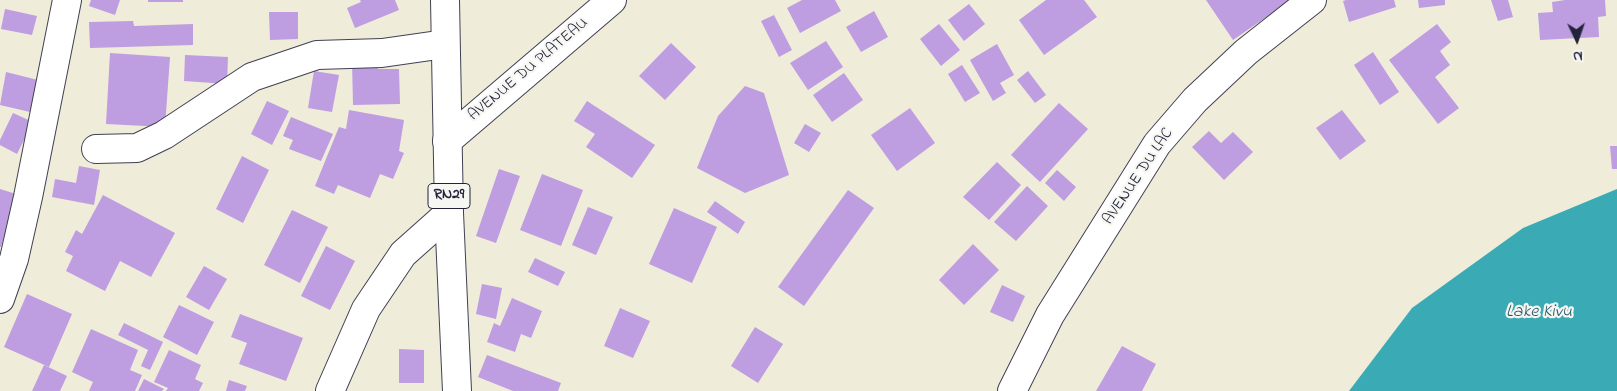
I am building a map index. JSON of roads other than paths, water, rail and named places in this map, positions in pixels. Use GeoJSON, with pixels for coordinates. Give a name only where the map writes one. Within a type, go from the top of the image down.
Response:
{"type":"FeatureCollection","features":[{"type":"Feature","properties":{"kind":"street"},"geometry":{"type":"LineString","coordinates":[[0,299],[14,259],[28,197],[67,0]]}},
{"type":"Feature","properties":{"kind":"street","name":"RN29"},"geometry":{"type":"LineString","coordinates":[[445,0],[449,213],[457,391]]}},
{"type":"Feature","properties":{"kind":"street","name":"AVENUE DU PLATEAU"},"geometry":{"type":"LineString","coordinates":[[447,141],[612,0]]}},
{"type":"Feature","properties":{"kind":"street","name":"AVENUE DU LAC"},"geometry":{"type":"LineString","coordinates":[[1012,391],[1050,315],[1157,144],[1195,100],[1246,52],[1312,0]]}},
{"type":"Feature","properties":{"kind":"street"},"geometry":{"type":"LineString","coordinates":[[96,149],[137,148],[164,135],[252,78],[317,56],[382,53],[445,44]]}},
{"type":"Feature","properties":{"kind":"street"},"geometry":{"type":"LineString","coordinates":[[330,391],[371,301],[404,254],[449,213]]}},
{"type":"Feature","properties":{"kind":"water","name":"Lake Kivu"},"geometry":{"type":"Polygon","coordinates":[[[1617,189],[1617,391],[1349,391],[1412,308],[1523,228],[1617,189]]]}}]}
